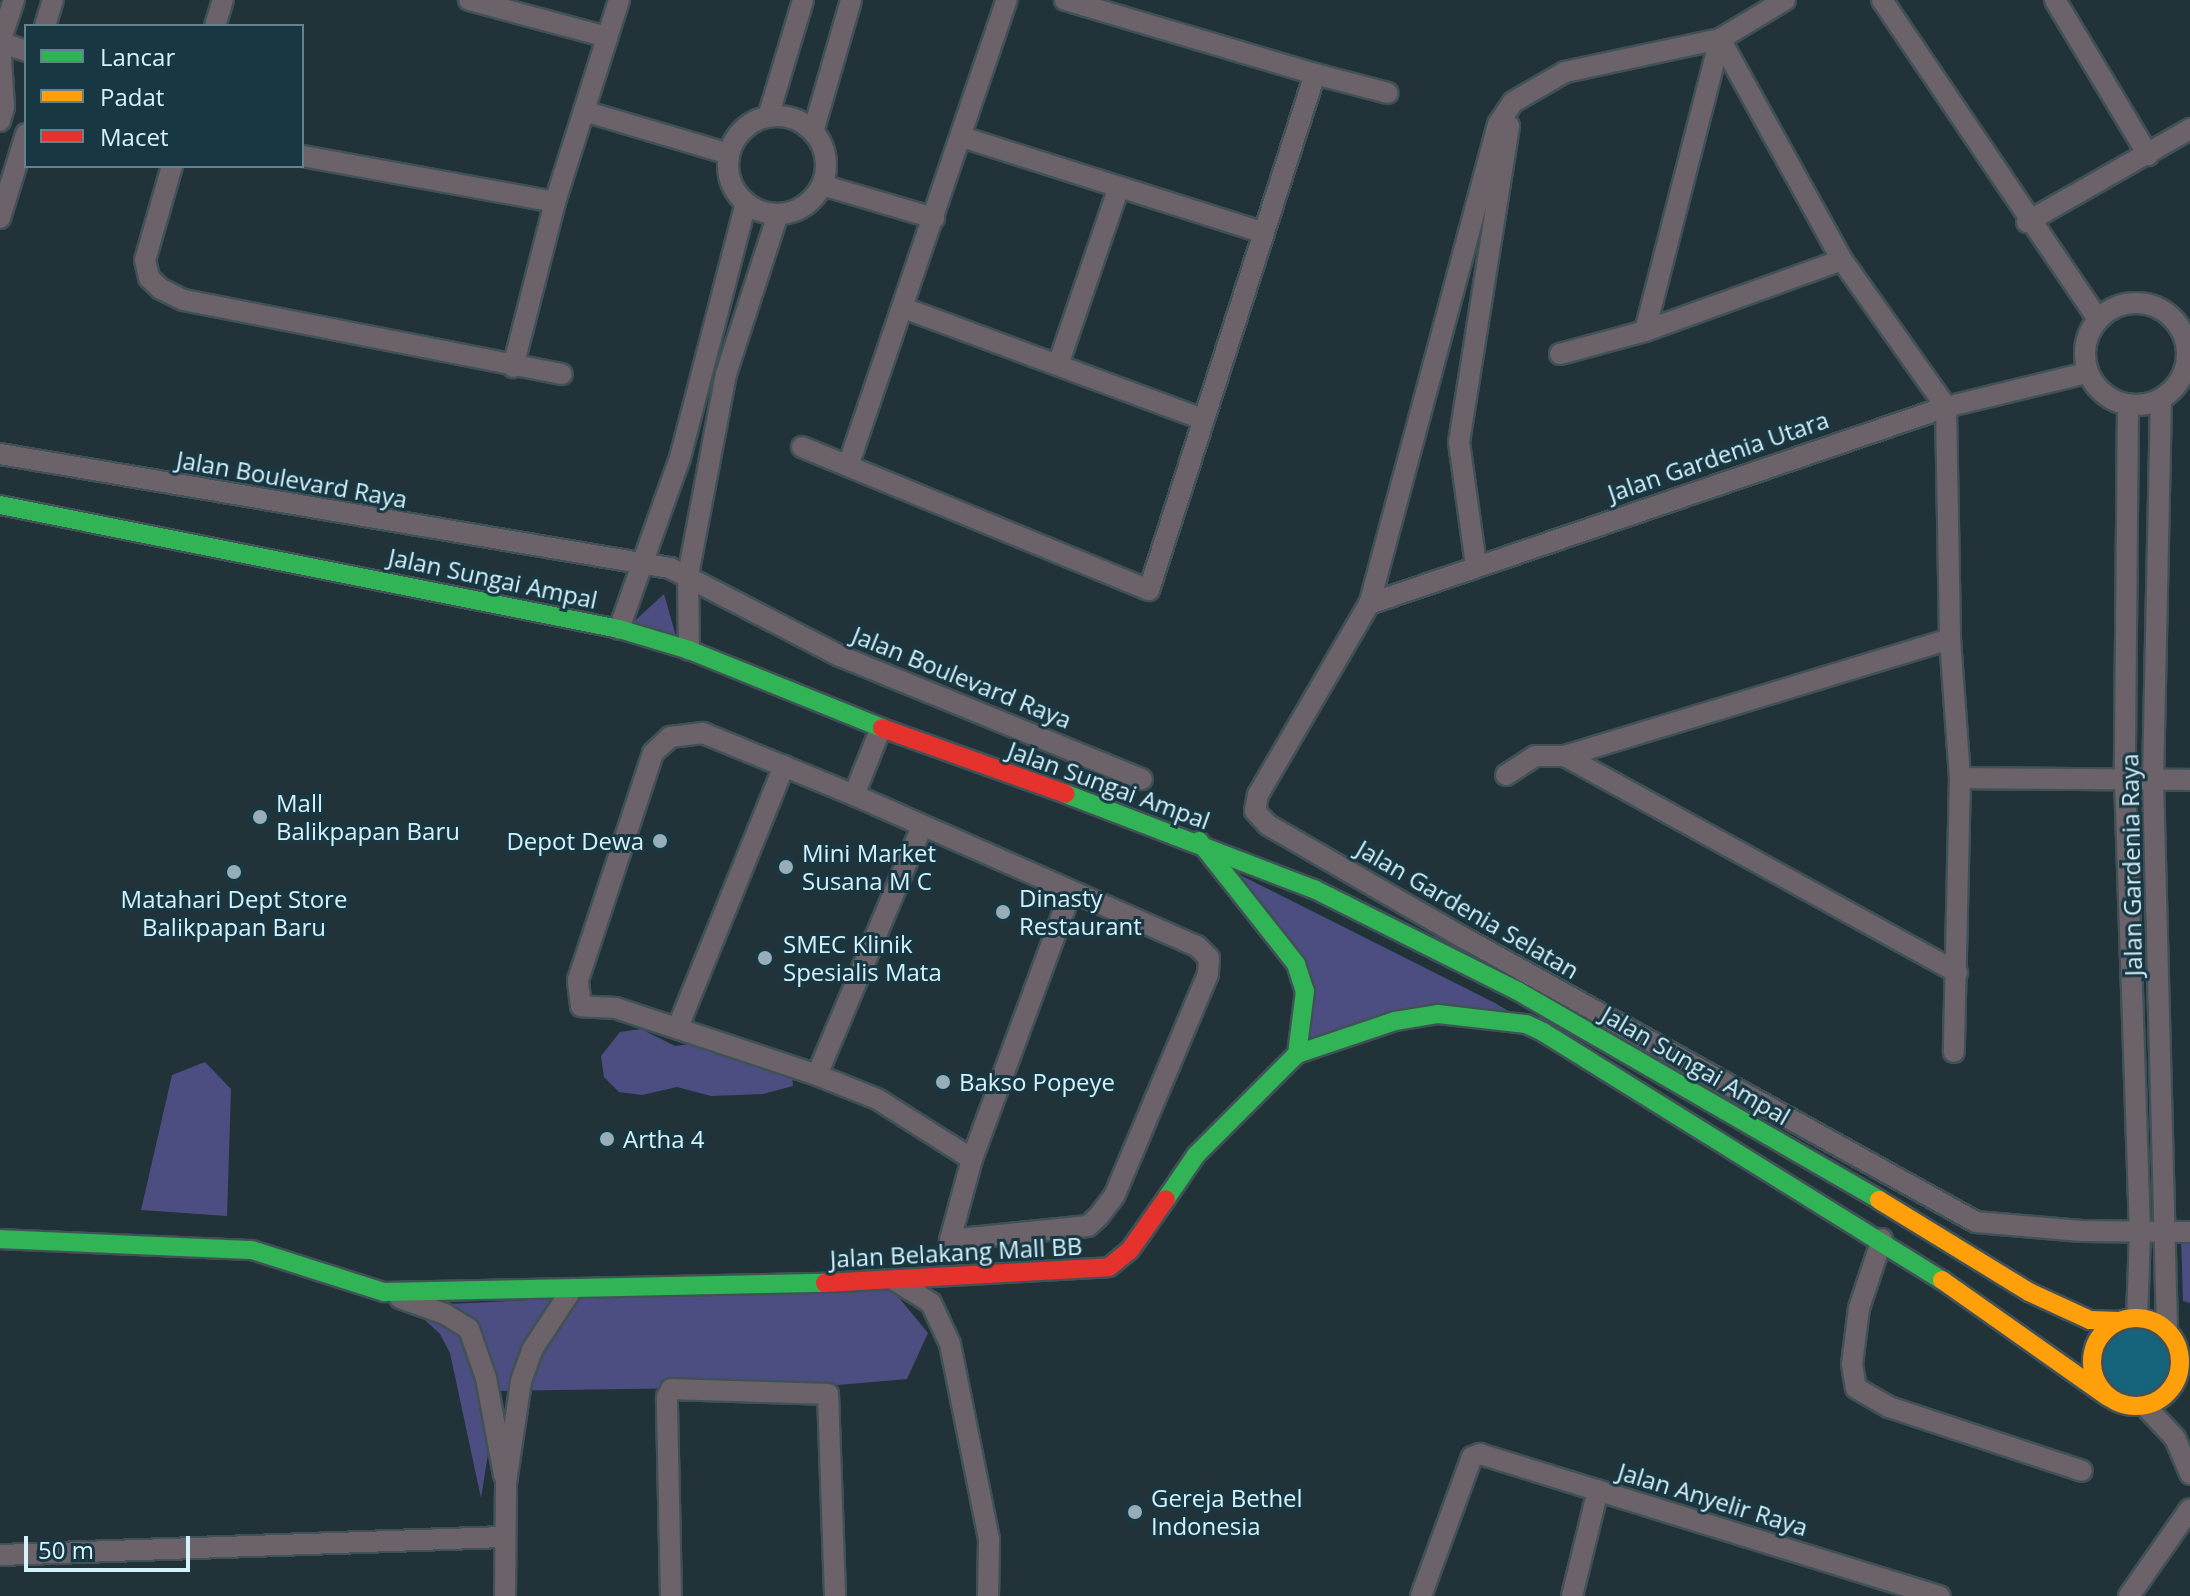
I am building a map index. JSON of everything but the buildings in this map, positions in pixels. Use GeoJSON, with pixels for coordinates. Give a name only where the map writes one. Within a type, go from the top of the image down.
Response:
{"type":"FeatureCollection","features":[{"type":"Feature","properties":{"kind":"main road","name":"Jalan Sungai Ampal"},"geometry":{"type":"LineString","coordinates":[[0,505],[619,629],[689,650],[881,728],[1199,841],[1314,889],[1516,990],[1838,1174],[2029,1292],[2090,1320],[2128,1319]]}},
{"type":"Feature","properties":{"kind":"main road"},"geometry":{"type":"LineString","coordinates":[[1199,841],[1296,964],[1305,991],[1297,1054]]}},
{"type":"Feature","properties":{"kind":"main road","name":"Jalan Belakang Mall BB"},"geometry":{"type":"LineString","coordinates":[[384,1292],[896,1281],[1109,1267],[1130,1250],[1196,1155],[1297,1054],[1395,1021],[1438,1014],[1526,1024]]}},
{"type":"Feature","properties":{"kind":"main road","name":"Jalan Sungai Ampal"},"geometry":{"type":"LineString","coordinates":[[1526,1024],[1882,1239],[2108,1397]]}},
{"type":"Feature","properties":{"kind":"main road"},"geometry":{"type":"LineString","coordinates":[[0,1239],[223,1246],[295,1261],[384,1292]]}},
{"type":"Feature","properties":{"kind":"main road"},"geometry":{"type":"LineString","coordinates":[[2190,1339],[2128,1319],[2100,1335],[2093,1350],[2094,1376],[2108,1397],[2152,1403],[2190,1387]]}},
{"type":"Feature","properties":{"kind":"main road"},"geometry":{"type":"LineString","coordinates":[[2152,1403],[2179,1375],[2176,1343],[2167,1330]]}},
{"type":"Feature","properties":{"kind":"street"},"geometry":{"type":"LineString","coordinates":[[0,121],[4,107],[0,42],[14,0]]}},
{"type":"Feature","properties":{"kind":"street"},"geometry":{"type":"LineString","coordinates":[[46,24],[53,0]]}},
{"type":"Feature","properties":{"kind":"street"},"geometry":{"type":"LineString","coordinates":[[216,24],[223,0]]}},
{"type":"Feature","properties":{"kind":"street"},"geometry":{"type":"LineString","coordinates":[[469,0],[607,37]]}},
{"type":"Feature","properties":{"kind":"street"},"geometry":{"type":"LineString","coordinates":[[513,367],[555,202],[619,0]]}},
{"type":"Feature","properties":{"kind":"street"},"geometry":{"type":"LineString","coordinates":[[768,117],[803,0]]}},
{"type":"Feature","properties":{"kind":"street"},"geometry":{"type":"LineString","coordinates":[[813,132],[851,0]]}},
{"type":"Feature","properties":{"kind":"street"},"geometry":{"type":"LineString","coordinates":[[849,463],[1007,0]]}},
{"type":"Feature","properties":{"kind":"street"},"geometry":{"type":"LineString","coordinates":[[1065,0],[1388,93]]}},
{"type":"Feature","properties":{"kind":"street"},"geometry":{"type":"LineString","coordinates":[[1369,604],[1498,124],[1513,102],[1565,72],[1720,39],[1785,0]]}},
{"type":"Feature","properties":{"kind":"street"},"geometry":{"type":"LineString","coordinates":[[1882,0],[2027,222],[2098,319]]}},
{"type":"Feature","properties":{"kind":"street"},"geometry":{"type":"LineString","coordinates":[[2055,0],[2148,155]]}},
{"type":"Feature","properties":{"kind":"street"},"geometry":{"type":"LineString","coordinates":[[1720,39],[1842,260],[1946,407],[1950,639],[1960,778],[1954,1052]]}},
{"type":"Feature","properties":{"kind":"street"},"geometry":{"type":"LineString","coordinates":[[1645,331],[1720,39]]}},
{"type":"Feature","properties":{"kind":"street"},"geometry":{"type":"LineString","coordinates":[[0,42],[24,50]]}},
{"type":"Feature","properties":{"kind":"street"},"geometry":{"type":"LineString","coordinates":[[802,447],[849,463],[1149,590],[1315,74]]}},
{"type":"Feature","properties":{"kind":"street"},"geometry":{"type":"LineString","coordinates":[[1476,565],[1459,442],[1513,102]]}},
{"type":"Feature","properties":{"kind":"street"},"geometry":{"type":"LineString","coordinates":[[584,111],[729,154]]}},
{"type":"Feature","properties":{"kind":"street"},"geometry":{"type":"LineString","coordinates":[[768,117],[792,119],[813,132],[825,157],[822,185],[804,206],[778,214],[746,203],[730,181],[729,154],[743,130],[768,117]]}},
{"type":"Feature","properties":{"kind":"street"},"geometry":{"type":"LineString","coordinates":[[2027,222],[2190,129]]}},
{"type":"Feature","properties":{"kind":"street"},"geometry":{"type":"LineString","coordinates":[[962,137],[1118,190],[1264,233]]}},
{"type":"Feature","properties":{"kind":"street"},"geometry":{"type":"LineString","coordinates":[[0,218],[24,140]]}},
{"type":"Feature","properties":{"kind":"street"},"geometry":{"type":"LineString","coordinates":[[304,156],[555,202]]}},
{"type":"Feature","properties":{"kind":"street"},"geometry":{"type":"LineString","coordinates":[[171,168],[145,260],[149,278],[161,289],[184,300],[513,367],[562,374]]}},
{"type":"Feature","properties":{"kind":"street"},"geometry":{"type":"LineString","coordinates":[[822,185],[934,218]]}},
{"type":"Feature","properties":{"kind":"street"},"geometry":{"type":"LineString","coordinates":[[1059,362],[1118,190]]}},
{"type":"Feature","properties":{"kind":"street"},"geometry":{"type":"LineString","coordinates":[[619,629],[646,562],[680,458],[746,203]]}},
{"type":"Feature","properties":{"kind":"street"},"geometry":{"type":"LineString","coordinates":[[689,650],[688,575],[726,374],[778,214]]}},
{"type":"Feature","properties":{"kind":"street"},"geometry":{"type":"LineString","coordinates":[[1560,354],[1645,331],[1842,260]]}},
{"type":"Feature","properties":{"kind":"street"},"geometry":{"type":"LineString","coordinates":[[2145,304],[2185,324],[2183,375],[2161,399],[2128,405],[2097,389],[2087,373],[2084,354],[2098,319],[2113,308],[2145,304]]}},
{"type":"Feature","properties":{"kind":"street"},"geometry":{"type":"LineString","coordinates":[[904,308],[1059,362],[1202,419]]}},
{"type":"Feature","properties":{"kind":"street","name":"Jalan Gardenia Utara"},"geometry":{"type":"LineString","coordinates":[[1369,604],[1946,407],[2087,373]]}},
{"type":"Feature","properties":{"kind":"street","name":"Jalan Gardenia Raya"},"geometry":{"type":"LineString","coordinates":[[2161,399],[2153,780],[2167,1330]]}},
{"type":"Feature","properties":{"kind":"street","name":"Jalan Gardenia Raya"},"geometry":{"type":"LineString","coordinates":[[2128,405],[2125,780],[2140,1233],[2128,1319]]}},
{"type":"Feature","properties":{"kind":"street","name":"Jalan Boulevard Raya"},"geometry":{"type":"LineString","coordinates":[[0,454],[576,555],[646,562],[688,575],[840,656],[1142,779]]}},
{"type":"Feature","properties":{"kind":"street","name":"Jalan Gardenia Selatan"},"geometry":{"type":"LineString","coordinates":[[1369,604],[1258,795],[1254,804],[1259,818],[1976,1222],[2140,1233]]}},
{"type":"Feature","properties":{"kind":"street"},"geometry":{"type":"LineString","coordinates":[[1506,775],[1535,756],[1565,756],[1950,639]]}},
{"type":"Feature","properties":{"kind":"street"},"geometry":{"type":"LineString","coordinates":[[854,795],[881,728]]}},
{"type":"Feature","properties":{"kind":"street"},"geometry":{"type":"LineString","coordinates":[[972,1159],[877,1099],[817,1075],[616,1008],[581,1006],[578,980],[653,753],[670,737],[703,733],[854,795],[1197,946],[1209,958],[1208,974],[1114,1196],[1088,1226],[950,1240],[972,1159],[1071,891]]}},
{"type":"Feature","properties":{"kind":"street"},"geometry":{"type":"LineString","coordinates":[[1565,756],[1957,972]]}},
{"type":"Feature","properties":{"kind":"street"},"geometry":{"type":"LineString","coordinates":[[678,1027],[784,766]]}},
{"type":"Feature","properties":{"kind":"street"},"geometry":{"type":"LineString","coordinates":[[1960,778],[2190,780]]}},
{"type":"Feature","properties":{"kind":"street"},"geometry":{"type":"LineString","coordinates":[[817,1075],[922,826]]}},
{"type":"Feature","properties":{"kind":"street"},"geometry":{"type":"LineString","coordinates":[[2140,1233],[2190,1232]]}},
{"type":"Feature","properties":{"kind":"street"},"geometry":{"type":"LineString","coordinates":[[1882,1239],[1859,1308],[1852,1364],[1856,1388],[1889,1407],[2082,1471]]}},
{"type":"Feature","properties":{"kind":"street"},"geometry":{"type":"LineString","coordinates":[[931,1303],[960,1277]]}},
{"type":"Feature","properties":{"kind":"street"},"geometry":{"type":"LineString","coordinates":[[896,1281],[931,1303],[950,1344],[968,1419],[989,1540],[988,1596]]}},
{"type":"Feature","properties":{"kind":"street"},"geometry":{"type":"LineString","coordinates":[[505,1596],[506,1483],[525,1366],[572,1289]]}},
{"type":"Feature","properties":{"kind":"street"},"geometry":{"type":"LineString","coordinates":[[384,1292],[445,1314],[469,1329],[483,1366],[506,1483]]}},
{"type":"Feature","properties":{"kind":"street"},"geometry":{"type":"LineString","coordinates":[[671,1596],[667,1394],[687,1389],[824,1390],[832,1399],[835,1596]]}},
{"type":"Feature","properties":{"kind":"street"},"geometry":{"type":"LineString","coordinates":[[2152,1403],[2175,1438],[2190,1474]]}},
{"type":"Feature","properties":{"kind":"street","name":"Jalan Anyelir Raya"},"geometry":{"type":"LineString","coordinates":[[1421,1596],[1472,1457],[1480,1454],[1598,1490],[1895,1590],[1940,1596]]}},
{"type":"Feature","properties":{"kind":"street"},"geometry":{"type":"LineString","coordinates":[[1572,1596],[1598,1490]]}},
{"type":"Feature","properties":{"kind":"street"},"geometry":{"type":"LineString","coordinates":[[2129,1596],[2190,1509]]}},
{"type":"Feature","properties":{"kind":"street"},"geometry":{"type":"LineString","coordinates":[[0,1555],[504,1537]]}},
{"type":"Feature","properties":{"kind":"shaded area"},"geometry":{"type":"Polygon","coordinates":[[[664,594],[677,640],[629,626],[664,594]]]}},
{"type":"Feature","properties":{"kind":"shaded area"},"geometry":{"type":"Polygon","coordinates":[[[1218,864],[1523,1020],[1438,1011],[1302,1048],[1308,992],[1218,864]]]}},
{"type":"Feature","properties":{"kind":"shaded area"},"geometry":{"type":"Polygon","coordinates":[[[641,1029],[675,1046],[698,1043],[727,1058],[792,1076],[793,1086],[763,1094],[711,1096],[677,1087],[642,1095],[619,1092],[604,1077],[601,1056],[620,1032],[641,1029]]]}},
{"type":"Feature","properties":{"kind":"shaded area"},"geometry":{"type":"Polygon","coordinates":[[[205,1062],[231,1089],[227,1216],[141,1210],[172,1075],[205,1062]]]}},
{"type":"Feature","properties":{"kind":"shaded area"},"geometry":{"type":"Polygon","coordinates":[[[2181,1236],[2190,1236],[2190,1303],[2183,1301],[2181,1236]]]}},
{"type":"Feature","properties":{"kind":"shaded area"},"geometry":{"type":"Polygon","coordinates":[[[886,1282],[928,1333],[907,1379],[826,1386],[498,1391],[481,1498],[450,1353],[440,1334],[410,1306],[886,1282]]]}},
{"type":"Feature","properties":{"kind":"shaded area"},"geometry":{"type":"Polygon","coordinates":[[[2129,1322],[2145,1322],[2159,1328],[2170,1339],[2176,1361],[2170,1383],[2159,1394],[2145,1400],[2129,1400],[2115,1394],[2104,1383],[2098,1369],[2098,1353],[2104,1339],[2115,1328],[2129,1322]]]}},
{"type":"Feature","properties":{"kind":"traffic: fast"},"geometry":{"type":"LineString","coordinates":[[0,505],[619,629],[689,650],[882,728]]}},
{"type":"Feature","properties":{"kind":"traffic: fast"},"geometry":{"type":"LineString","coordinates":[[1066,794],[1314,889],[1516,990],[1879,1200]]}},
{"type":"Feature","properties":{"kind":"traffic: fast"},"geometry":{"type":"LineString","coordinates":[[1199,841],[1296,964],[1305,991],[1297,1054]]}},
{"type":"Feature","properties":{"kind":"traffic: fast"},"geometry":{"type":"LineString","coordinates":[[1166,1199],[1196,1155],[1297,1054],[1395,1021],[1438,1014],[1526,1024],[1543,1032],[1942,1280]]}},
{"type":"Feature","properties":{"kind":"traffic: fast"},"geometry":{"type":"LineString","coordinates":[[0,1239],[252,1250],[384,1292],[825,1283]]}},
{"type":"Feature","properties":{"kind":"traffic: slow"},"geometry":{"type":"LineString","coordinates":[[1879,1200],[2029,1292],[2090,1320],[2119,1321]]}},
{"type":"Feature","properties":{"kind":"traffic: slow"},"geometry":{"type":"LineString","coordinates":[[1942,1280],[2108,1397]]}},
{"type":"Feature","properties":{"kind":"traffic: slow"},"geometry":{"type":"LineString","coordinates":[[2136,1318],[2161,1325],[2173,1337],[2180,1362],[2173,1387],[2161,1399],[2136,1406],[2111,1399],[2099,1387],[2092,1362],[2099,1337],[2111,1325],[2136,1318]]}},
{"type":"Feature","properties":{"kind":"traffic: jam"},"geometry":{"type":"LineString","coordinates":[[882,728],[1066,794]]}},
{"type":"Feature","properties":{"kind":"traffic: jam"},"geometry":{"type":"LineString","coordinates":[[825,1283],[1109,1267],[1130,1250],[1166,1199]]}},
{"type":"Feature","properties":{"kind":"place","name":"Mall Balikpapan Baru"},"geometry":{"type":"Point","coordinates":[260,817]}},
{"type":"Feature","properties":{"kind":"place","name":"Depot Dewa"},"geometry":{"type":"Point","coordinates":[660,841]}},
{"type":"Feature","properties":{"kind":"place","name":"Mini Market Susana M C"},"geometry":{"type":"Point","coordinates":[786,867]}},
{"type":"Feature","properties":{"kind":"place","name":"Matahari Dept Store Balikpapan Baru"},"geometry":{"type":"Point","coordinates":[234,872]}},
{"type":"Feature","properties":{"kind":"place","name":"Dinasty Restaurant"},"geometry":{"type":"Point","coordinates":[1003,912]}},
{"type":"Feature","properties":{"kind":"place","name":"SMEC Klinik Spesialis Mata"},"geometry":{"type":"Point","coordinates":[765,958]}},
{"type":"Feature","properties":{"kind":"place","name":"Bakso Popeye"},"geometry":{"type":"Point","coordinates":[943,1082]}},
{"type":"Feature","properties":{"kind":"place","name":"Artha 4"},"geometry":{"type":"Point","coordinates":[607,1139]}},
{"type":"Feature","properties":{"kind":"place","name":"Gereja Bethel Indonesia"},"geometry":{"type":"Point","coordinates":[1135,1512]}}]}
